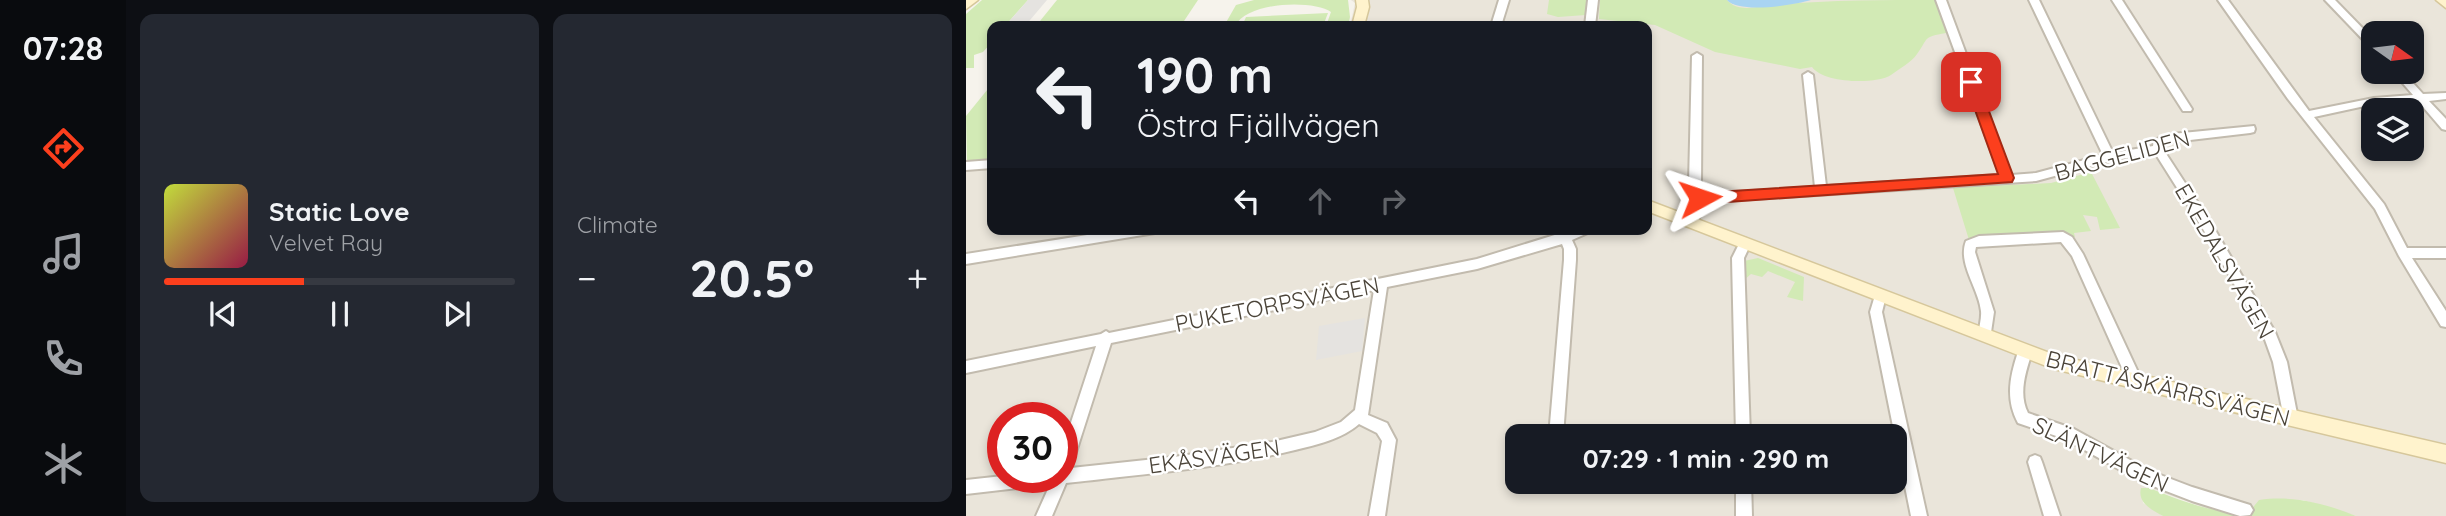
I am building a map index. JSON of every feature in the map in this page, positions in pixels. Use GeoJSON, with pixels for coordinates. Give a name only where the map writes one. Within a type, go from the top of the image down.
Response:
{"type":"FeatureCollection","features":[{"type":"Feature","properties":{"kind":"street"},"geometry":{"type":"LineString","coordinates":[[966,5],[972,0]]}},
{"type":"Feature","properties":{"kind":"street"},"geometry":{"type":"LineString","coordinates":[[1498,21],[1504,0]]}},
{"type":"Feature","properties":{"kind":"street"},"geometry":{"type":"LineString","coordinates":[[1591,21],[1593,0]]}},
{"type":"Feature","properties":{"kind":"street"},"geometry":{"type":"LineString","coordinates":[[1941,0],[2007,178]]}},
{"type":"Feature","properties":{"kind":"street"},"geometry":{"type":"LineString","coordinates":[[2034,0],[2110,157]]}},
{"type":"Feature","properties":{"kind":"street"},"geometry":{"type":"LineString","coordinates":[[2118,0],[2187,109]]}},
{"type":"Feature","properties":{"kind":"street"},"geometry":{"type":"LineString","coordinates":[[2223,0],[2306,115],[2380,207],[2403,253],[2446,322]]}},
{"type":"Feature","properties":{"kind":"street"},"geometry":{"type":"LineString","coordinates":[[2330,0],[2361,32]]}},
{"type":"Feature","properties":{"kind":"street"},"geometry":{"type":"LineString","coordinates":[[2442,0],[2446,4]]}},
{"type":"Feature","properties":{"kind":"street"},"geometry":{"type":"LineString","coordinates":[[1359,21],[1365,1]]}},
{"type":"Feature","properties":{"kind":"street"},"geometry":{"type":"LineString","coordinates":[[1696,221],[1700,210],[1700,198],[1695,183],[1697,56]]}},
{"type":"Feature","properties":{"kind":"street"},"geometry":{"type":"LineString","coordinates":[[1808,75],[1821,191]]}},
{"type":"Feature","properties":{"kind":"street"},"geometry":{"type":"LineString","coordinates":[[2410,84],[2423,98],[2446,96]]}},
{"type":"Feature","properties":{"kind":"street"},"geometry":{"type":"LineString","coordinates":[[2424,99],[2446,127]]}},
{"type":"Feature","properties":{"kind":"street"},"geometry":{"type":"LineString","coordinates":[[2306,115],[2361,104]]}},
{"type":"Feature","properties":{"kind":"street","name":"BAGGELIDEN"},"geometry":{"type":"LineString","coordinates":[[1700,198],[2051,174],[2110,157],[2158,149],[2158,143],[2172,138],[2250,129]]}},
{"type":"Feature","properties":{"kind":"street","name":"EKEDALSVÄGEN"},"geometry":{"type":"LineString","coordinates":[[2158,149],[2207,226],[2270,336],[2280,362],[2291,419]]}},
{"type":"Feature","properties":{"kind":"street"},"geometry":{"type":"LineString","coordinates":[[966,166],[987,164]]}},
{"type":"Feature","properties":{"kind":"street","name":"BRATTÅSKÄRRSVÄGEN"},"geometry":{"type":"LineString","coordinates":[[1652,200],[1745,243],[2069,367],[2446,454]]}},
{"type":"Feature","properties":{"kind":"street","name":"BRATTÅSKÄRRSVÄGEN"},"geometry":{"type":"LineString","coordinates":[[1652,207],[1696,221]]}},
{"type":"Feature","properties":{"kind":"street"},"geometry":{"type":"LineString","coordinates":[[966,259],[1117,235]]}},
{"type":"Feature","properties":{"kind":"street","name":"PUKETORPSVÄGEN"},"geometry":{"type":"LineString","coordinates":[[966,367],[1477,264],[1572,235]]}},
{"type":"Feature","properties":{"kind":"street"},"geometry":{"type":"LineString","coordinates":[[1985,335],[1987,312],[1969,252],[1970,244],[1990,240],[2063,237],[2077,254],[2130,370],[2131,382]]}},
{"type":"Feature","properties":{"kind":"street"},"geometry":{"type":"LineString","coordinates":[[1557,424],[1570,260],[1570,249],[1565,238]]}},
{"type":"Feature","properties":{"kind":"street"},"geometry":{"type":"LineString","coordinates":[[1742,424],[1738,258],[1745,243]]}},
{"type":"Feature","properties":{"kind":"street"},"geometry":{"type":"LineString","coordinates":[[2403,253],[2446,253]]}},
{"type":"Feature","properties":{"kind":"street"},"geometry":{"type":"LineString","coordinates":[[1377,516],[1389,440],[1382,428],[1360,418],[1381,284]]}},
{"type":"Feature","properties":{"kind":"street"},"geometry":{"type":"LineString","coordinates":[[1880,296],[1876,312],[1919,516]]}},
{"type":"Feature","properties":{"kind":"street"},"geometry":{"type":"LineString","coordinates":[[1078,425],[1106,337]]}},
{"type":"Feature","properties":{"kind":"street","name":"SLÄNTVÄGEN"},"geometry":{"type":"LineString","coordinates":[[2025,352],[2017,389],[2017,403],[2023,418],[2069,435],[2145,476],[2184,492],[2245,510]]}},
{"type":"Feature","properties":{"kind":"street","name":"EKÅSVÄGEN"},"geometry":{"type":"LineString","coordinates":[[1078,473],[1273,449],[1308,442],[1356,423],[1360,418]]}},
{"type":"Feature","properties":{"kind":"street"},"geometry":{"type":"LineString","coordinates":[[2035,462],[2052,516]]}},
{"type":"Feature","properties":{"kind":"street"},"geometry":{"type":"LineString","coordinates":[[966,487],[987,485]]}},
{"type":"Feature","properties":{"kind":"street"},"geometry":{"type":"LineString","coordinates":[[1044,516],[1054,493]]}},
{"type":"Feature","properties":{"kind":"street"},"geometry":{"type":"LineString","coordinates":[[1743,494],[1744,516]]}},
{"type":"Feature","properties":{"kind":"shaded area"},"geometry":{"type":"Polygon","coordinates":[[[1028,0],[1047,0],[1029,21],[1009,21],[1028,0]]]}},
{"type":"Feature","properties":{"kind":"shaded area"},"geometry":{"type":"Polygon","coordinates":[[[1351,0],[2439,0],[2446,7],[2446,516],[2356,516],[2303,500],[2238,514],[2214,511],[2149,488],[2141,488],[2143,503],[2163,516],[966,516],[966,171],[987,169],[987,235],[1652,235],[1652,21],[1351,21],[1355,3],[1351,0]]]}},
{"type":"Feature","properties":{"kind":"shaded area"},"geometry":{"type":"Polygon","coordinates":[[[1365,318],[1362,351],[1316,360],[1319,326],[1365,318]]]}},
{"type":"Feature","properties":{"kind":"green space"},"geometry":{"type":"Polygon","coordinates":[[[982,0],[1028,0],[1009,21],[987,21],[987,48],[974,55],[974,68],[966,68],[966,14],[982,0]]]}},
{"type":"Feature","properties":{"kind":"green space"},"geometry":{"type":"Polygon","coordinates":[[[1057,0],[1198,0],[1184,21],[1040,21],[1057,0]]]}},
{"type":"Feature","properties":{"kind":"green space"},"geometry":{"type":"Polygon","coordinates":[[[1254,0],[1348,0],[1350,17],[1349,21],[1328,21],[1331,12],[1323,8],[1282,5],[1253,12],[1239,21],[1227,21],[1236,5],[1254,0]]]}},
{"type":"Feature","properties":{"kind":"green space"},"geometry":{"type":"Polygon","coordinates":[[[1549,0],[1591,0],[1586,15],[1558,17],[1547,14],[1549,0]]]}},
{"type":"Feature","properties":{"kind":"green space"},"geometry":{"type":"Polygon","coordinates":[[[1600,0],[1727,0],[1735,6],[1749,8],[1828,1],[1938,0],[1948,25],[1946,33],[1927,39],[1912,60],[1891,75],[1873,80],[1850,81],[1827,76],[1812,67],[1800,69],[1715,52],[1652,25],[1652,21],[1599,19],[1600,0]]]}},
{"type":"Feature","properties":{"kind":"green space"},"geometry":{"type":"Polygon","coordinates":[[[1328,13],[1325,21],[1244,21],[1246,17],[1328,13]]]}},
{"type":"Feature","properties":{"kind":"green space"},"geometry":{"type":"Polygon","coordinates":[[[987,90],[987,162],[967,164],[966,116],[987,90]]]}},
{"type":"Feature","properties":{"kind":"green space"},"geometry":{"type":"Polygon","coordinates":[[[2091,172],[2120,228],[2100,230],[2097,217],[2083,215],[2091,231],[2074,233],[2075,237],[1969,240],[1953,188],[2051,183],[2091,172]]]}},
{"type":"Feature","properties":{"kind":"green space"},"geometry":{"type":"Polygon","coordinates":[[[1758,258],[1804,277],[1803,301],[1787,297],[1795,282],[1768,271],[1762,277],[1751,274],[1744,280],[1744,261],[1758,258]]]}},
{"type":"Feature","properties":{"kind":"green space"},"geometry":{"type":"Polygon","coordinates":[[[2141,488],[2149,488],[2199,506],[2225,511],[2250,511],[2259,500],[2296,499],[2332,507],[2356,516],[2163,516],[2143,502],[2141,488]]]}},
{"type":"Feature","properties":{"kind":"water"},"geometry":{"type":"Polygon","coordinates":[[[1727,0],[1811,0],[1780,6],[1743,7],[1727,0]]]}},
{"type":"Feature","properties":{"kind":"route"},"geometry":{"type":"LineString","coordinates":[[1700,198],[2007,178],[1971,82]]}}]}
